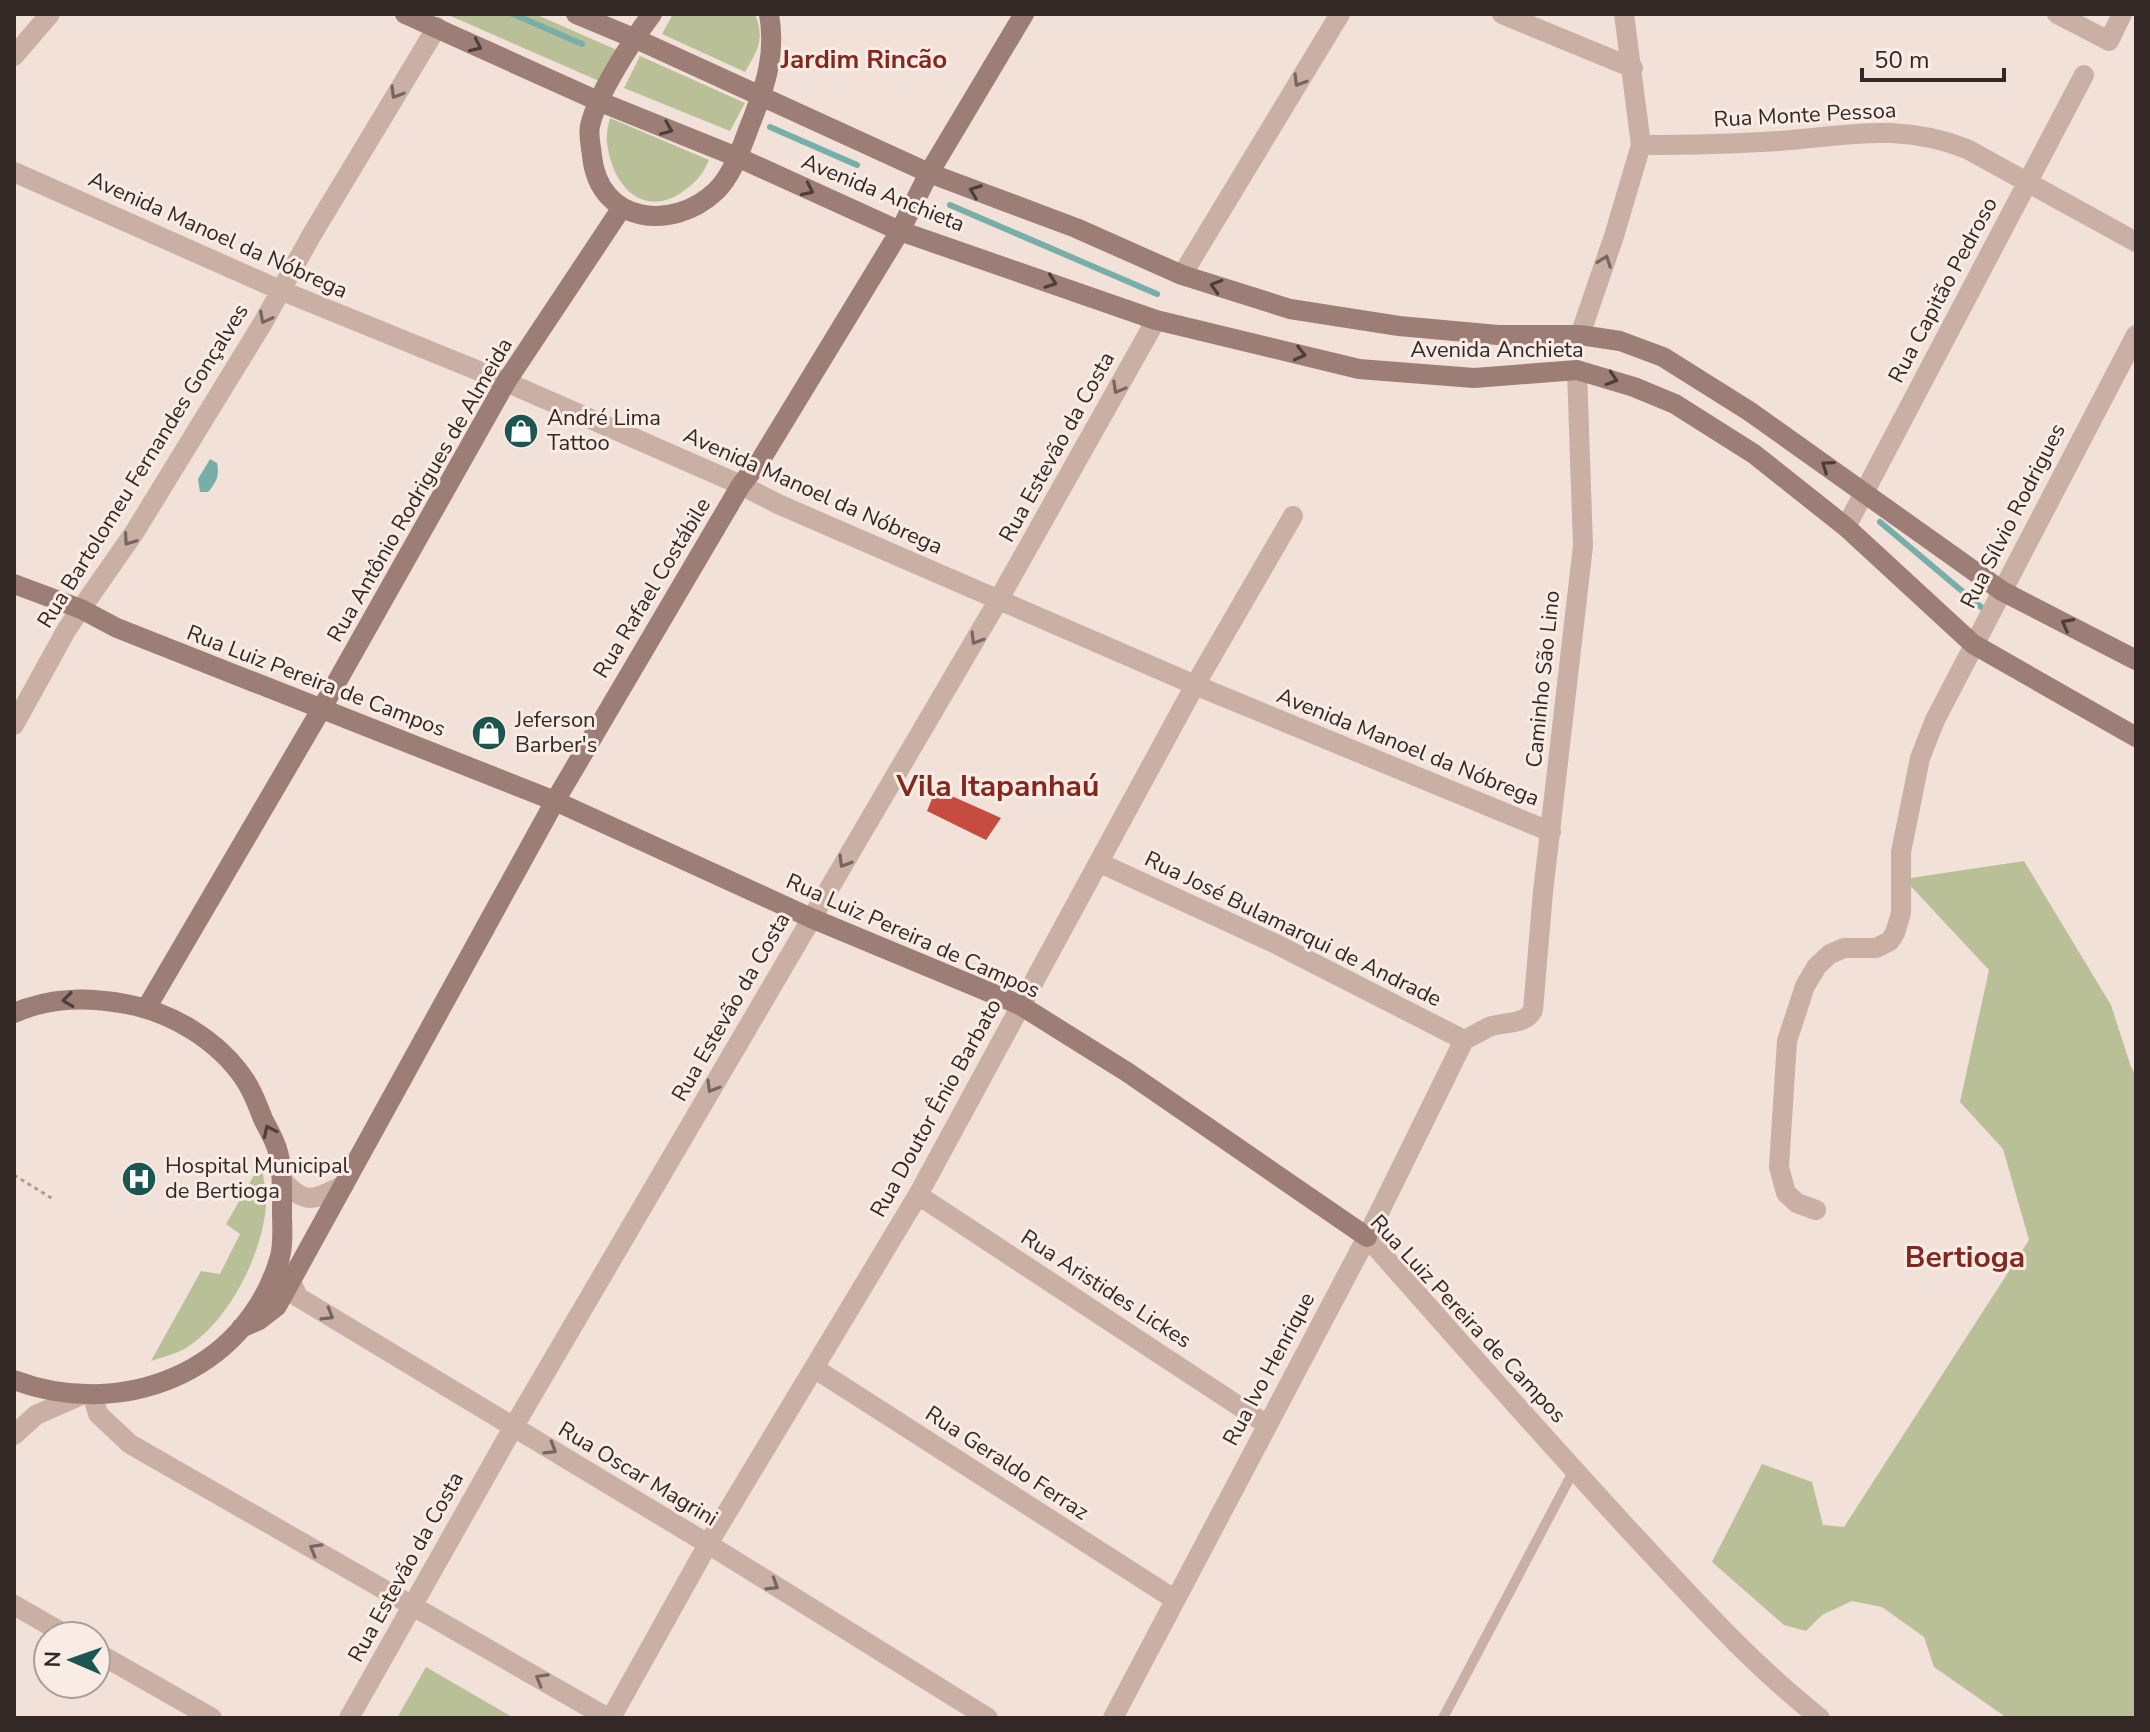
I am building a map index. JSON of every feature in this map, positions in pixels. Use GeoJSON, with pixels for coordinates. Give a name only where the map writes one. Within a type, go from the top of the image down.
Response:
{"type":"FeatureCollection","features":[{"type":"Feature","properties":{"kind":"street"},"geometry":{"type":"LineString","coordinates":[[14,56],[50,14]]}},
{"type":"Feature","properties":{"kind":"street","name":"Avenida Anchieta"},"geometry":{"type":"LineString","coordinates":[[405,14],[900,231],[1156,320],[1359,369],[1474,378],[1577,370],[1634,387],[1675,404],[1754,454],[1846,527],[1973,644],[2136,737]]}},
{"type":"Feature","properties":{"kind":"street","name":"Avenida Anchieta"},"geometry":{"type":"LineString","coordinates":[[576,14],[929,173],[1076,228],[1182,275],[1290,309],[1399,326],[1498,335],[1580,335],[1620,341],[1663,357],[1749,411],[2002,591],[2136,660]]}},
{"type":"Feature","properties":{"kind":"street"},"geometry":{"type":"LineString","coordinates":[[652,14],[598,101],[589,129],[593,166],[606,195],[621,209],[642,215],[692,209],[718,190],[737,157],[772,61],[773,36],[769,14]]}},
{"type":"Feature","properties":{"kind":"street","name":"Rua Rafael Costábile"},"geometry":{"type":"LineString","coordinates":[[241,1328],[259,1320],[277,1306],[555,801],[741,485],[760,461],[900,231],[929,173],[1024,14]]}},
{"type":"Feature","properties":{"kind":"street"},"geometry":{"type":"LineString","coordinates":[[1182,275],[1340,14]]}},
{"type":"Feature","properties":{"kind":"street"},"geometry":{"type":"LineString","coordinates":[[1502,14],[1633,68]]}},
{"type":"Feature","properties":{"kind":"street"},"geometry":{"type":"LineString","coordinates":[[1580,335],[1641,145],[1624,14]]}},
{"type":"Feature","properties":{"kind":"street"},"geometry":{"type":"LineString","coordinates":[[2057,14],[2109,41],[2122,14]]}},
{"type":"Feature","properties":{"kind":"street","name":"Rua Bartolomeu Fernandes Gonçalves"},"geometry":{"type":"LineString","coordinates":[[14,725],[81,609],[142,521],[264,321],[437,27]]}},
{"type":"Feature","properties":{"kind":"street","name":"Rua Capitão Pedroso"},"geometry":{"type":"LineString","coordinates":[[1846,527],[2084,75]]}},
{"type":"Feature","properties":{"kind":"street","name":"Rua Monte Pessoa"},"geometry":{"type":"LineString","coordinates":[[1641,145],[1742,143],[1844,133],[1904,133],[1937,138],[1967,149],[2136,242]]}},
{"type":"Feature","properties":{"kind":"street","name":"Avenida Manoel da Nóbrega"},"geometry":{"type":"LineString","coordinates":[[14,172],[280,290],[506,382],[1195,685],[1551,832]]}},
{"type":"Feature","properties":{"kind":"street","name":"Rua Antônio Rodrigues de Almeida"},"geometry":{"type":"LineString","coordinates":[[147,1007],[322,708],[506,382],[621,209]]}},
{"type":"Feature","properties":{"kind":"street","name":"Rua Estevão da Costa"},"geometry":{"type":"LineString","coordinates":[[349,1718],[514,1426],[999,599],[1156,320]]}},
{"type":"Feature","properties":{"kind":"street","name":"Rua Sílvio Rodrigues"},"geometry":{"type":"LineString","coordinates":[[1816,1210],[1797,1203],[1786,1193],[1779,1167],[1787,1041],[1805,986],[1817,966],[1830,954],[1844,948],[1876,948],[1890,941],[1895,933],[1901,913],[1901,852],[1920,758],[1935,720],[2136,335]]}},
{"type":"Feature","properties":{"kind":"street","name":"Caminho São Lino"},"geometry":{"type":"LineString","coordinates":[[1464,1040],[1501,1023],[1523,1020],[1533,1010],[1565,679],[1583,546],[1577,370]]}},
{"type":"Feature","properties":{"kind":"street","name":"Rua Doutor Ênio Barbato"},"geometry":{"type":"LineString","coordinates":[[610,1718],[708,1544],[918,1195],[1195,685],[1293,516]]}},
{"type":"Feature","properties":{"kind":"street","name":"Rua Luiz Pereira de Campos"},"geometry":{"type":"LineString","coordinates":[[14,584],[81,609],[117,628],[555,801],[811,918],[1020,1005],[1127,1072],[1367,1237],[1574,1470],[1767,1676],[1820,1718]]}},
{"type":"Feature","properties":{"kind":"street","name":"Rua José Bulamarqui de Andrade"},"geometry":{"type":"LineString","coordinates":[[1100,863],[1276,944],[1464,1040]]}},
{"type":"Feature","properties":{"kind":"street"},"geometry":{"type":"LineString","coordinates":[[14,1013],[34,1004],[91,998],[147,1007],[185,1025],[218,1049],[245,1081],[278,1152],[282,1180],[280,1259],[267,1288],[241,1328],[224,1344],[178,1376],[143,1390],[87,1394],[37,1389],[14,1380]]}},
{"type":"Feature","properties":{"kind":"street","name":"Rua Ivo Henrique"},"geometry":{"type":"LineString","coordinates":[[1113,1718],[1367,1237],[1464,1040]]}},
{"type":"Feature","properties":{"kind":"street"},"geometry":{"type":"LineString","coordinates":[[282,1180],[296,1195],[306,1199],[317,1198],[344,1185]]}},
{"type":"Feature","properties":{"kind":"street","name":"Rua Aristides Lickes"},"geometry":{"type":"LineString","coordinates":[[918,1195],[1266,1424]]}},
{"type":"Feature","properties":{"kind":"street","name":"Rua Oscar Magrini"},"geometry":{"type":"LineString","coordinates":[[280,1259],[298,1297],[708,1544],[988,1718]]}},
{"type":"Feature","properties":{"kind":"street","name":"Rua Geraldo Ferraz"},"geometry":{"type":"LineString","coordinates":[[814,1368],[1174,1599]]}},
{"type":"Feature","properties":{"kind":"street"},"geometry":{"type":"LineString","coordinates":[[14,1435],[36,1415],[87,1394]]}},
{"type":"Feature","properties":{"kind":"street"},"geometry":{"type":"LineString","coordinates":[[87,1394],[98,1414],[130,1444],[610,1718]]}},
{"type":"Feature","properties":{"kind":"street"},"geometry":{"type":"LineString","coordinates":[[14,1605],[40,1620]]}},
{"type":"Feature","properties":{"kind":"street"},"geometry":{"type":"LineString","coordinates":[[112,1661],[212,1718]]}},
{"type":"Feature","properties":{"kind":"lane"},"geometry":{"type":"LineString","coordinates":[[1443,1718],[1574,1470]]}},
{"type":"Feature","properties":{"kind":"path"},"geometry":{"type":"LineString","coordinates":[[14,1175],[53,1199]]}},
{"type":"Feature","properties":{"kind":"green space"},"geometry":{"type":"Polygon","coordinates":[[[446,14],[535,14],[617,50],[599,81],[446,14]]]}},
{"type":"Feature","properties":{"kind":"green space"},"geometry":{"type":"Polygon","coordinates":[[[673,14],[755,14],[759,44],[745,72],[662,34],[673,14]]]}},
{"type":"Feature","properties":{"kind":"green space"},"geometry":{"type":"Polygon","coordinates":[[[640,56],[745,103],[730,131],[624,88],[640,56]]]}},
{"type":"Feature","properties":{"kind":"green space"},"geometry":{"type":"Polygon","coordinates":[[[610,118],[709,160],[707,165],[698,179],[681,193],[653,202],[641,199],[621,183],[614,170],[607,139],[610,118]]]}},
{"type":"Feature","properties":{"kind":"green space"},"geometry":{"type":"Polygon","coordinates":[[[2024,861],[2111,1005],[2136,1076],[2136,1718],[2007,1718],[1934,1667],[1924,1637],[1882,1607],[1852,1601],[1822,1615],[1806,1631],[1784,1625],[1712,1562],[1762,1464],[1812,1482],[1823,1525],[1844,1527],[2029,1240],[2003,1149],[1960,1102],[1989,970],[1904,879],[2024,861]]]}},
{"type":"Feature","properties":{"kind":"green space"},"geometry":{"type":"Polygon","coordinates":[[[261,1163],[266,1201],[263,1225],[241,1285],[202,1336],[182,1350],[151,1361],[201,1271],[220,1274],[240,1234],[226,1224],[261,1163]]]}},
{"type":"Feature","properties":{"kind":"green space"},"geometry":{"type":"Polygon","coordinates":[[[426,1667],[514,1718],[397,1718],[426,1667]]]}},
{"type":"Feature","properties":{"kind":"water"},"geometry":{"type":"Polygon","coordinates":[[[210,459],[217,463],[217,479],[208,492],[200,492],[198,479],[210,459]]]}},
{"type":"Feature","properties":{"kind":"building"},"geometry":{"type":"Polygon","coordinates":[[[936,789],[1001,818],[986,840],[927,811],[936,789]]]}},
{"type":"Feature","properties":{"kind":"waterway"},"geometry":{"type":"LineString","coordinates":[[513,14],[582,44]]}},
{"type":"Feature","properties":{"kind":"waterway"},"geometry":{"type":"LineString","coordinates":[[770,127],[857,165]]}},
{"type":"Feature","properties":{"kind":"waterway"},"geometry":{"type":"LineString","coordinates":[[950,205],[1157,294]]}},
{"type":"Feature","properties":{"kind":"waterway"},"geometry":{"type":"LineString","coordinates":[[1880,522],[1981,607]]}},
{"type":"Feature","properties":{"kind":"place","name":"André Lima Tattoo"},"geometry":{"type":"Point","coordinates":[521,431]}},
{"type":"Feature","properties":{"kind":"place","name":"Jeferson Barber's"},"geometry":{"type":"Point","coordinates":[489,733]}},
{"type":"Feature","properties":{"kind":"place","name":"Hospital Municipal de Bertioga"},"geometry":{"type":"Point","coordinates":[139,1179]}},
{"type":"Feature","properties":{"kind":"district","name":"Jardim Rincão"},"geometry":{"type":"Point","coordinates":[864,59]}},
{"type":"Feature","properties":{"kind":"district","name":"Vila Itapanhaú"},"geometry":{"type":"Point","coordinates":[998,786]}},
{"type":"Feature","properties":{"kind":"district","name":"Bertioga"},"geometry":{"type":"Point","coordinates":[1965,1257]}}]}
